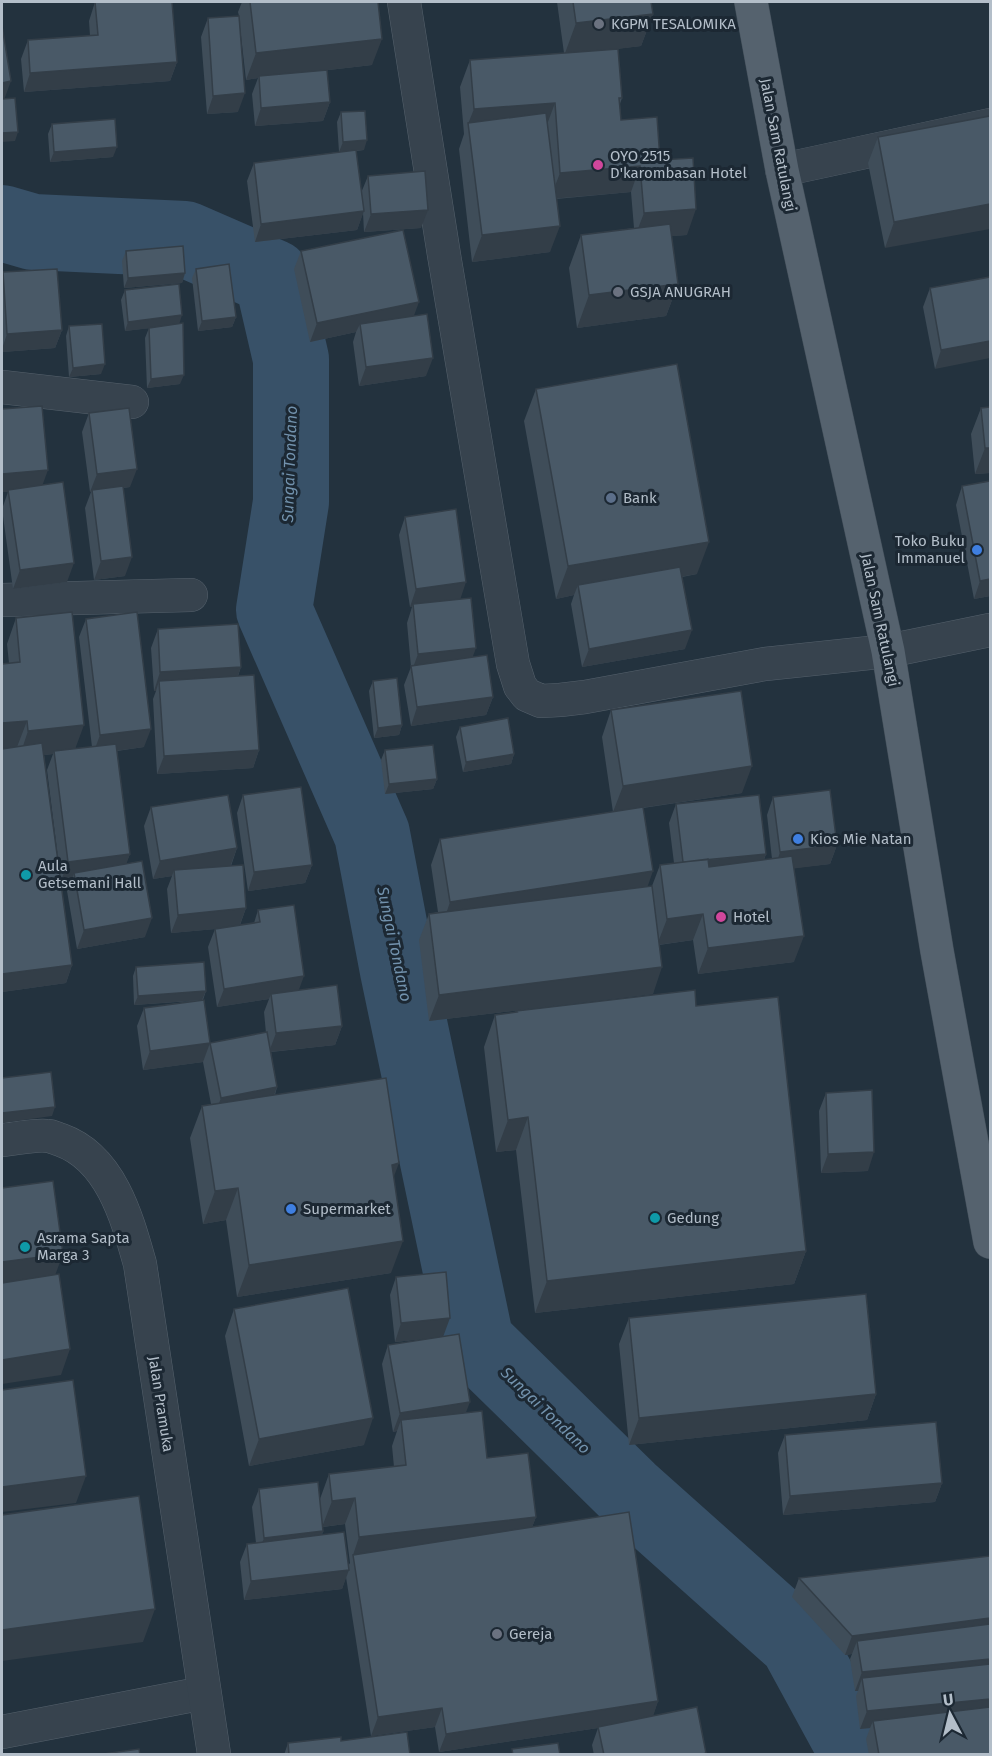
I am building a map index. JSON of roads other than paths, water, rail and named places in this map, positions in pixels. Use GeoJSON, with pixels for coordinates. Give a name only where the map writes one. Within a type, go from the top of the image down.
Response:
{"type":"FeatureCollection","features":[{"type":"Feature","properties":{"kind":"main road","name":"Jalan Sam Ratulangi"},"geometry":{"type":"LineString","coordinates":[[751,2],[782,170],[888,651],[942,978],[989,1228]]}},
{"type":"Feature","properties":{"kind":"street"},"geometry":{"type":"LineString","coordinates":[[404,2],[513,664],[520,686],[527,695],[542,701],[585,697],[765,664],[888,651],[990,630]]}},
{"type":"Feature","properties":{"kind":"street"},"geometry":{"type":"LineString","coordinates":[[782,170],[990,125]]}},
{"type":"Feature","properties":{"kind":"street"},"geometry":{"type":"LineString","coordinates":[[2,387],[132,402]]}},
{"type":"Feature","properties":{"kind":"street"},"geometry":{"type":"LineString","coordinates":[[2,600],[191,595]]}},
{"type":"Feature","properties":{"kind":"street","name":"Jalan Pramuka"},"geometry":{"type":"LineString","coordinates":[[2,1140],[47,1136],[74,1145],[106,1177],[129,1224],[140,1264],[214,1755]]}},
{"type":"Feature","properties":{"kind":"street"},"geometry":{"type":"LineString","coordinates":[[2,1732],[204,1693]]}},
{"type":"Feature","properties":{"kind":"waterway","name":"Sungai Tondano"},"geometry":{"type":"LineString","coordinates":[[2,223],[33,232],[185,239],[272,277],[291,359],[291,502],[274,610],[372,834],[398,971],[476,1342],[628,1491],[797,1642],[858,1754]]}},
{"type":"Feature","properties":{"kind":"place","name":"KGPM TESALOMIKA"},"geometry":{"type":"Point","coordinates":[599,24]}},
{"type":"Feature","properties":{"kind":"place","name":"OYO 2515 D'karombasan Hotel"},"geometry":{"type":"Point","coordinates":[598,165]}},
{"type":"Feature","properties":{"kind":"place","name":"GSJA ANUGRAH"},"geometry":{"type":"Point","coordinates":[618,292]}},
{"type":"Feature","properties":{"kind":"place","name":"Bank"},"geometry":{"type":"Point","coordinates":[611,498]}},
{"type":"Feature","properties":{"kind":"place","name":"Toko Buku Immanuel"},"geometry":{"type":"Point","coordinates":[977,550]}},
{"type":"Feature","properties":{"kind":"place","name":"Kios Mie Natan"},"geometry":{"type":"Point","coordinates":[798,839]}},
{"type":"Feature","properties":{"kind":"place","name":"Aula Getsemani Hall"},"geometry":{"type":"Point","coordinates":[26,875]}},
{"type":"Feature","properties":{"kind":"place","name":"Hotel"},"geometry":{"type":"Point","coordinates":[721,917]}},
{"type":"Feature","properties":{"kind":"place","name":"Supermarket"},"geometry":{"type":"Point","coordinates":[291,1209]}},
{"type":"Feature","properties":{"kind":"place","name":"Gedung"},"geometry":{"type":"Point","coordinates":[655,1218]}},
{"type":"Feature","properties":{"kind":"place","name":"Asrama Sapta Marga 3"},"geometry":{"type":"Point","coordinates":[25,1247]}},
{"type":"Feature","properties":{"kind":"place","name":"Gereja"},"geometry":{"type":"Point","coordinates":[497,1634]}}]}
